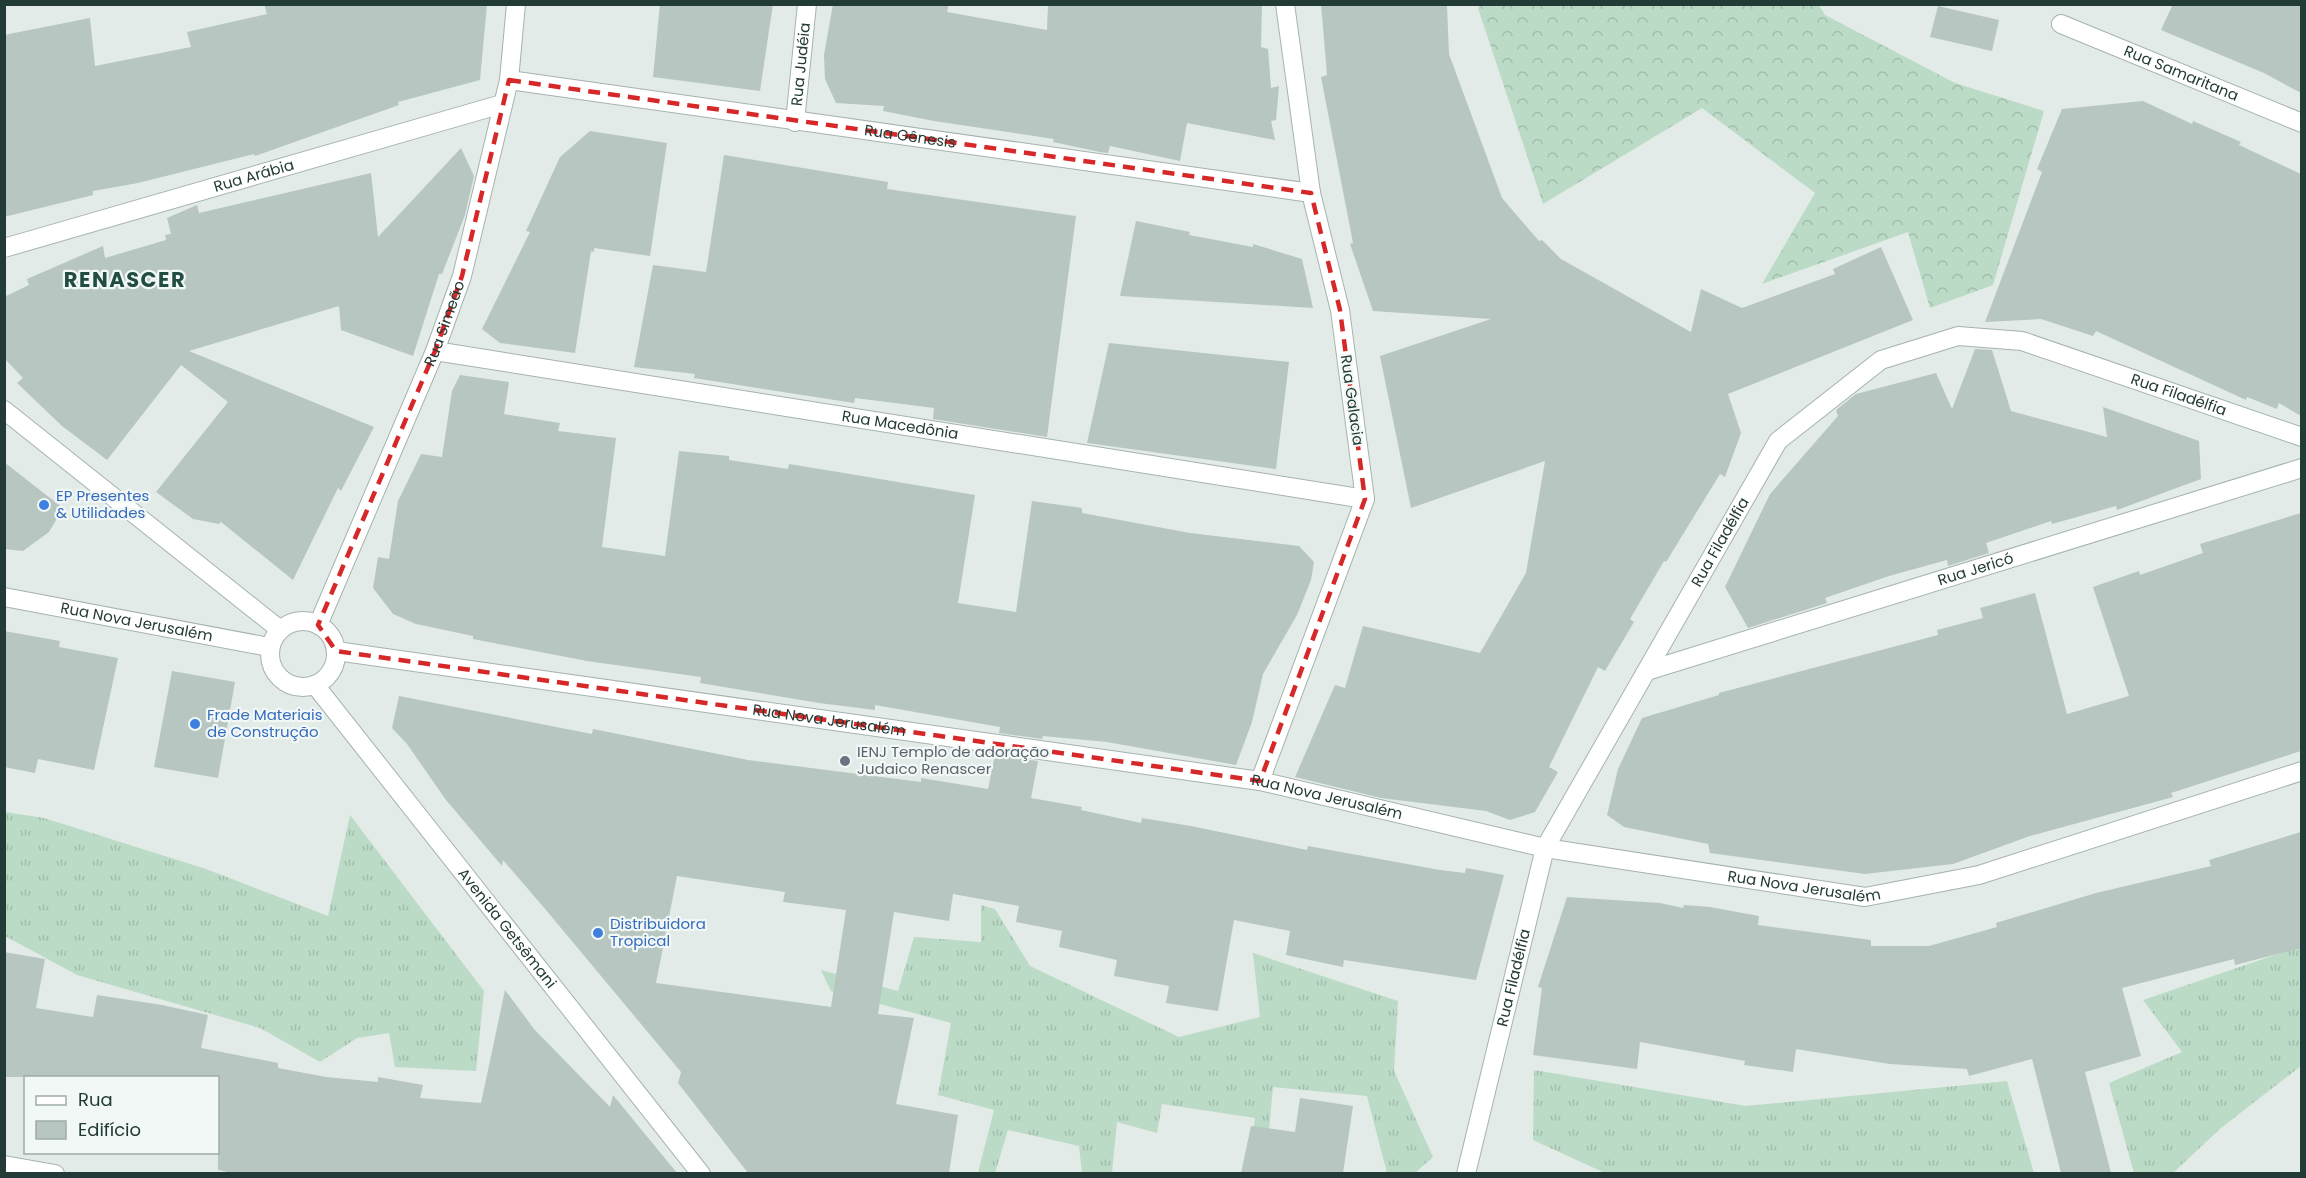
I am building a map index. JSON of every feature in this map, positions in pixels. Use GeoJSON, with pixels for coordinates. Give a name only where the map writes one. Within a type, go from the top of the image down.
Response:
{"type":"FeatureCollection","features":[{"type":"Feature","properties":{"kind":"street","name":"Rua Simeão"},"geometry":{"type":"LineString","coordinates":[[318,625],[435,351],[462,276],[509,80],[516,4]]}},
{"type":"Feature","properties":{"kind":"street","name":"Rua Judéia"},"geometry":{"type":"LineString","coordinates":[[795,122],[807,4]]}},
{"type":"Feature","properties":{"kind":"street","name":"Rua Galacia"},"geometry":{"type":"LineString","coordinates":[[1260,781],[1365,499],[1340,310],[1311,193],[1285,4]]}},
{"type":"Feature","properties":{"kind":"street","name":"Rua Samaritana"},"geometry":{"type":"LineString","coordinates":[[2061,24],[2301,123]]}},
{"type":"Feature","properties":{"kind":"street","name":"Rua Gênesis"},"geometry":{"type":"LineString","coordinates":[[509,80],[1311,193]]}},
{"type":"Feature","properties":{"kind":"street","name":"Rua Arábia"},"geometry":{"type":"LineString","coordinates":[[4,248],[502,105]]}},
{"type":"Feature","properties":{"kind":"street","name":"Rua Filadélfia"},"geometry":{"type":"LineString","coordinates":[[1466,1173],[1545,848],[1778,441],[1881,360],[1958,336],[2022,341],[2301,437]]}},
{"type":"Feature","properties":{"kind":"street","name":"Rua Macedônia"},"geometry":{"type":"LineString","coordinates":[[435,351],[1365,499]]}},
{"type":"Feature","properties":{"kind":"street"},"geometry":{"type":"LineString","coordinates":[[4,410],[279,628]]}},
{"type":"Feature","properties":{"kind":"street","name":"Rua Jericó"},"geometry":{"type":"LineString","coordinates":[[1647,670],[2301,468]]}},
{"type":"Feature","properties":{"kind":"street","name":"Rua Nova Jerusalém"},"geometry":{"type":"LineString","coordinates":[[4,597],[269,647]]}},
{"type":"Feature","properties":{"kind":"street"},"geometry":{"type":"LineString","coordinates":[[297,621],[318,625],[331,635],[336,651],[331,672],[315,685],[297,687],[285,682],[276,672],[269,647],[279,628],[297,621]]}},
{"type":"Feature","properties":{"kind":"street","name":"Rua Nova Jerusalém"},"geometry":{"type":"LineString","coordinates":[[336,651],[1260,781],[1545,848],[1865,897],[1979,874],[2301,771]]}},
{"type":"Feature","properties":{"kind":"street","name":"Avenida Getsêmani"},"geometry":{"type":"LineString","coordinates":[[315,685],[700,1173]]}},
{"type":"Feature","properties":{"kind":"street"},"geometry":{"type":"LineString","coordinates":[[4,1165],[55,1173]]}},
{"type":"Feature","properties":{"kind":"highlighted area"},"geometry":{"type":"Polygon","coordinates":[[[509,80],[1311,193],[1340,310],[1365,499],[1260,781],[336,651],[318,625],[435,351],[462,276],[509,80]]]}},
{"type":"Feature","properties":{"kind":"green space"},"geometry":{"type":"Polygon","coordinates":[[[1481,4],[1819,5],[1825,15],[1955,83],[2044,111],[1993,285],[1930,308],[1908,232],[1762,284],[1815,193],[1702,108],[1543,204],[1478,8],[1481,4]]]}},
{"type":"Feature","properties":{"kind":"green space"},"geometry":{"type":"Polygon","coordinates":[[[5,812],[44,818],[206,869],[328,916],[350,815],[484,991],[476,1071],[395,1067],[389,1033],[357,1038],[320,1062],[260,1028],[77,975],[5,936],[5,812]]]}},
{"type":"Feature","properties":{"kind":"green space"},"geometry":{"type":"Polygon","coordinates":[[[981,905],[995,909],[1030,966],[1179,1037],[1260,1017],[1253,953],[1398,1001],[1394,1071],[1433,1157],[1415,1173],[1387,1173],[1367,1096],[1273,1087],[1265,1173],[1247,1173],[1255,1118],[1162,1104],[1157,1133],[1117,1122],[1112,1173],[1082,1173],[1079,1146],[1008,1130],[995,1173],[978,1173],[994,1110],[938,1095],[951,1023],[831,991],[821,970],[898,991],[914,937],[981,942],[981,905]]]}},
{"type":"Feature","properties":{"kind":"green space"},"geometry":{"type":"Polygon","coordinates":[[[2301,946],[2301,1066],[2221,1128],[2173,1173],[2134,1173],[2109,1083],[2182,1052],[2143,1000],[2301,946]]]}},
{"type":"Feature","properties":{"kind":"green space"},"geometry":{"type":"Polygon","coordinates":[[[1534,1070],[1746,1106],[2007,1081],[2034,1173],[1605,1173],[1533,1140],[1534,1070]]]}},
{"type":"Feature","properties":{"kind":"building"},"geometry":{"type":"Polygon","coordinates":[[[264,4],[487,4],[480,80],[398,102],[399,105],[255,156],[254,154],[138,183],[93,191],[93,195],[4,217],[4,35],[90,18],[95,66],[191,47],[187,32],[267,14],[264,4]]]}},
{"type":"Feature","properties":{"kind":"building"},"geometry":{"type":"Polygon","coordinates":[[[660,4],[773,4],[760,91],[653,77],[660,4]]]}},
{"type":"Feature","properties":{"kind":"building"},"geometry":{"type":"Polygon","coordinates":[[[833,4],[949,4],[947,12],[1047,30],[1048,4],[1262,4],[1261,47],[1268,49],[1271,88],[1279,86],[1276,120],[1271,121],[1275,140],[1187,123],[1180,161],[1110,146],[1108,153],[1100,152],[1053,142],[1054,139],[883,111],[884,106],[836,103],[825,79],[824,55],[833,4]]]}},
{"type":"Feature","properties":{"kind":"building"},"geometry":{"type":"Polygon","coordinates":[[[1321,4],[1447,6],[1449,54],[1502,198],[1539,241],[1542,240],[1561,259],[1691,332],[1701,289],[1742,308],[1835,274],[1833,269],[1881,247],[1913,320],[1728,394],[1741,433],[1725,477],[1720,474],[1666,562],[1664,561],[1630,619],[1634,622],[1605,671],[1598,667],[1549,767],[1558,772],[1535,812],[1510,820],[1486,811],[1381,798],[1295,777],[1335,685],[1345,688],[1363,626],[1480,653],[1526,573],[1545,461],[1411,508],[1380,356],[1491,319],[1373,311],[1350,244],[1353,243],[1321,77],[1327,75],[1321,4]]]}},
{"type":"Feature","properties":{"kind":"building"},"geometry":{"type":"Polygon","coordinates":[[[2173,4],[2301,4],[2301,93],[2264,73],[2161,30],[2173,4]]]}},
{"type":"Feature","properties":{"kind":"building"},"geometry":{"type":"Polygon","coordinates":[[[1938,6],[1999,20],[1992,51],[1930,37],[1938,6]]]}},
{"type":"Feature","properties":{"kind":"building"},"geometry":{"type":"Polygon","coordinates":[[[2143,101],[2192,124],[2193,121],[2241,142],[2239,145],[2301,174],[2301,416],[2279,403],[2277,409],[2247,397],[2246,400],[2096,331],[2093,336],[2041,319],[1985,322],[2042,172],[2037,169],[2062,109],[2143,101]]]}},
{"type":"Feature","properties":{"kind":"building"},"geometry":{"type":"Polygon","coordinates":[[[590,131],[667,143],[650,256],[594,248],[594,252],[591,251],[575,353],[500,343],[482,329],[530,232],[526,231],[560,157],[590,131]]]}},
{"type":"Feature","properties":{"kind":"building"},"geometry":{"type":"Polygon","coordinates":[[[461,148],[474,176],[465,215],[442,274],[439,274],[413,356],[341,330],[339,306],[189,351],[374,427],[341,491],[338,488],[293,580],[221,522],[219,524],[193,519],[156,492],[228,402],[181,365],[107,460],[62,426],[17,383],[23,378],[4,358],[4,297],[29,285],[27,279],[103,246],[105,258],[166,240],[165,235],[171,234],[167,218],[197,205],[199,213],[371,173],[378,237],[461,148]]]}},
{"type":"Feature","properties":{"kind":"building"},"geometry":{"type":"Polygon","coordinates":[[[724,155],[888,182],[887,189],[1076,216],[1047,437],[933,419],[934,408],[855,398],[854,403],[694,378],[695,374],[634,367],[653,265],[706,272],[724,155]]]}},
{"type":"Feature","properties":{"kind":"building"},"geometry":{"type":"Polygon","coordinates":[[[1136,221],[1190,232],[1189,235],[1253,247],[1253,244],[1302,259],[1313,308],[1120,296],[1136,221]]]}},
{"type":"Feature","properties":{"kind":"building"},"geometry":{"type":"Polygon","coordinates":[[[1109,343],[1289,362],[1276,469],[1087,443],[1109,343]]]}},
{"type":"Feature","properties":{"kind":"building"},"geometry":{"type":"Polygon","coordinates":[[[1975,349],[1992,350],[2011,411],[2107,437],[2103,407],[2199,441],[2201,479],[2117,510],[2116,506],[2052,524],[2051,521],[1986,543],[1989,553],[1948,566],[1947,560],[1889,576],[1825,598],[1827,603],[1748,628],[1725,587],[1770,494],[1838,416],[1836,410],[1856,394],[1936,373],[1952,409],[1975,349]]]}},
{"type":"Feature","properties":{"kind":"building"},"geometry":{"type":"Polygon","coordinates":[[[460,375],[509,382],[504,414],[560,423],[558,431],[616,438],[602,547],[665,556],[679,451],[729,456],[729,460],[788,469],[789,464],[975,495],[958,603],[1016,612],[1032,501],[1082,508],[1082,513],[1190,533],[1299,546],[1314,562],[1311,580],[1297,615],[1263,674],[1252,722],[1236,765],[1107,742],[1043,736],[1042,739],[999,733],[1000,727],[875,705],[875,710],[819,703],[700,683],[701,677],[587,661],[473,639],[473,636],[416,624],[393,614],[373,588],[378,557],[389,559],[398,501],[421,454],[442,457],[452,391],[460,375]]]}},
{"type":"Feature","properties":{"kind":"building"},"geometry":{"type":"Polygon","coordinates":[[[4,462],[63,508],[49,532],[23,551],[4,549],[4,462]]]}},
{"type":"Feature","properties":{"kind":"building"},"geometry":{"type":"Polygon","coordinates":[[[2301,513],[2301,751],[2171,793],[2173,797],[2030,836],[1953,864],[1865,874],[1710,853],[1708,844],[1624,827],[1607,815],[1618,769],[1642,718],[1719,695],[1719,693],[1938,635],[1937,630],[1983,618],[1980,608],[2035,593],[2067,714],[2129,696],[2093,587],[2139,571],[2140,575],[2203,553],[2200,544],[2301,513]]]}},
{"type":"Feature","properties":{"kind":"building"},"geometry":{"type":"Polygon","coordinates":[[[4,631],[60,641],[59,647],[118,658],[94,770],[38,759],[35,773],[4,767],[4,631]]]}},
{"type":"Feature","properties":{"kind":"building","name":"Frade Materiais de Construção"},"geometry":{"type":"Polygon","coordinates":[[[172,671],[235,682],[218,778],[154,767],[172,671]]]}},
{"type":"Feature","properties":{"kind":"building"},"geometry":{"type":"Polygon","coordinates":[[[399,696],[592,734],[593,729],[748,760],[921,782],[921,778],[988,789],[995,755],[1038,761],[1031,798],[1082,807],[1081,810],[1141,823],[1142,818],[1191,826],[1307,850],[1308,846],[1440,870],[1465,873],[1466,868],[1504,875],[1476,980],[1344,960],[1343,967],[1286,955],[1290,931],[1234,920],[1218,1011],[1166,1003],[1169,986],[1114,976],[1117,960],[1059,947],[1062,931],[1016,922],[1019,906],[953,894],[949,921],[894,912],[878,1014],[914,1018],[896,1104],[958,1115],[949,1173],[748,1173],[678,1083],[681,1072],[503,860],[502,866],[446,800],[407,744],[392,728],[399,696]],[[677,876],[656,983],[831,1007],[846,910],[783,902],[785,892],[677,876]]]}},
{"type":"Feature","properties":{"kind":"building"},"geometry":{"type":"Polygon","coordinates":[[[2301,832],[2301,948],[2235,965],[2234,959],[2122,988],[2141,1056],[2085,1072],[2111,1173],[2061,1173],[2032,1059],[1969,1076],[1967,1069],[1890,1064],[1796,1049],[1793,1072],[1744,1065],[1745,1061],[1640,1042],[1637,1069],[1533,1055],[1542,988],[1538,987],[1567,897],[1660,903],[1683,908],[1684,905],[1710,907],[1759,916],[1758,925],[1871,940],[1871,946],[1929,946],[1997,927],[1996,923],[2096,893],[2211,866],[2209,860],[2301,832]]]}},
{"type":"Feature","properties":{"kind":"building"},"geometry":{"type":"Polygon","coordinates":[[[4,952],[45,959],[36,1008],[93,1017],[97,995],[162,1005],[208,1015],[201,1048],[278,1063],[278,1068],[326,1077],[378,1082],[378,1077],[423,1085],[420,1098],[481,1103],[505,990],[534,1029],[610,1107],[613,1095],[677,1173],[233,1173],[218,1170],[219,1076],[4,1077],[4,952]]]}},
{"type":"Feature","properties":{"kind":"building"},"geometry":{"type":"Polygon","coordinates":[[[1300,1098],[1353,1106],[1343,1173],[1241,1173],[1251,1126],[1295,1132],[1300,1098]]]}},
{"type":"Feature","properties":{"kind":"place","name":"EP Presentes & Utilidades"},"geometry":{"type":"Point","coordinates":[44,505]}},
{"type":"Feature","properties":{"kind":"place","name":"Frade Materiais de Construção"},"geometry":{"type":"Point","coordinates":[195,724]}},
{"type":"Feature","properties":{"kind":"place","name":"IENJ Templo de adoração Judaico Renascer"},"geometry":{"type":"Point","coordinates":[845,761]}},
{"type":"Feature","properties":{"kind":"place","name":"Distribuidora Tropical"},"geometry":{"type":"Point","coordinates":[598,933]}},
{"type":"Feature","properties":{"kind":"district","name":"RENASCER"},"geometry":{"type":"Point","coordinates":[125,280]}}]}
